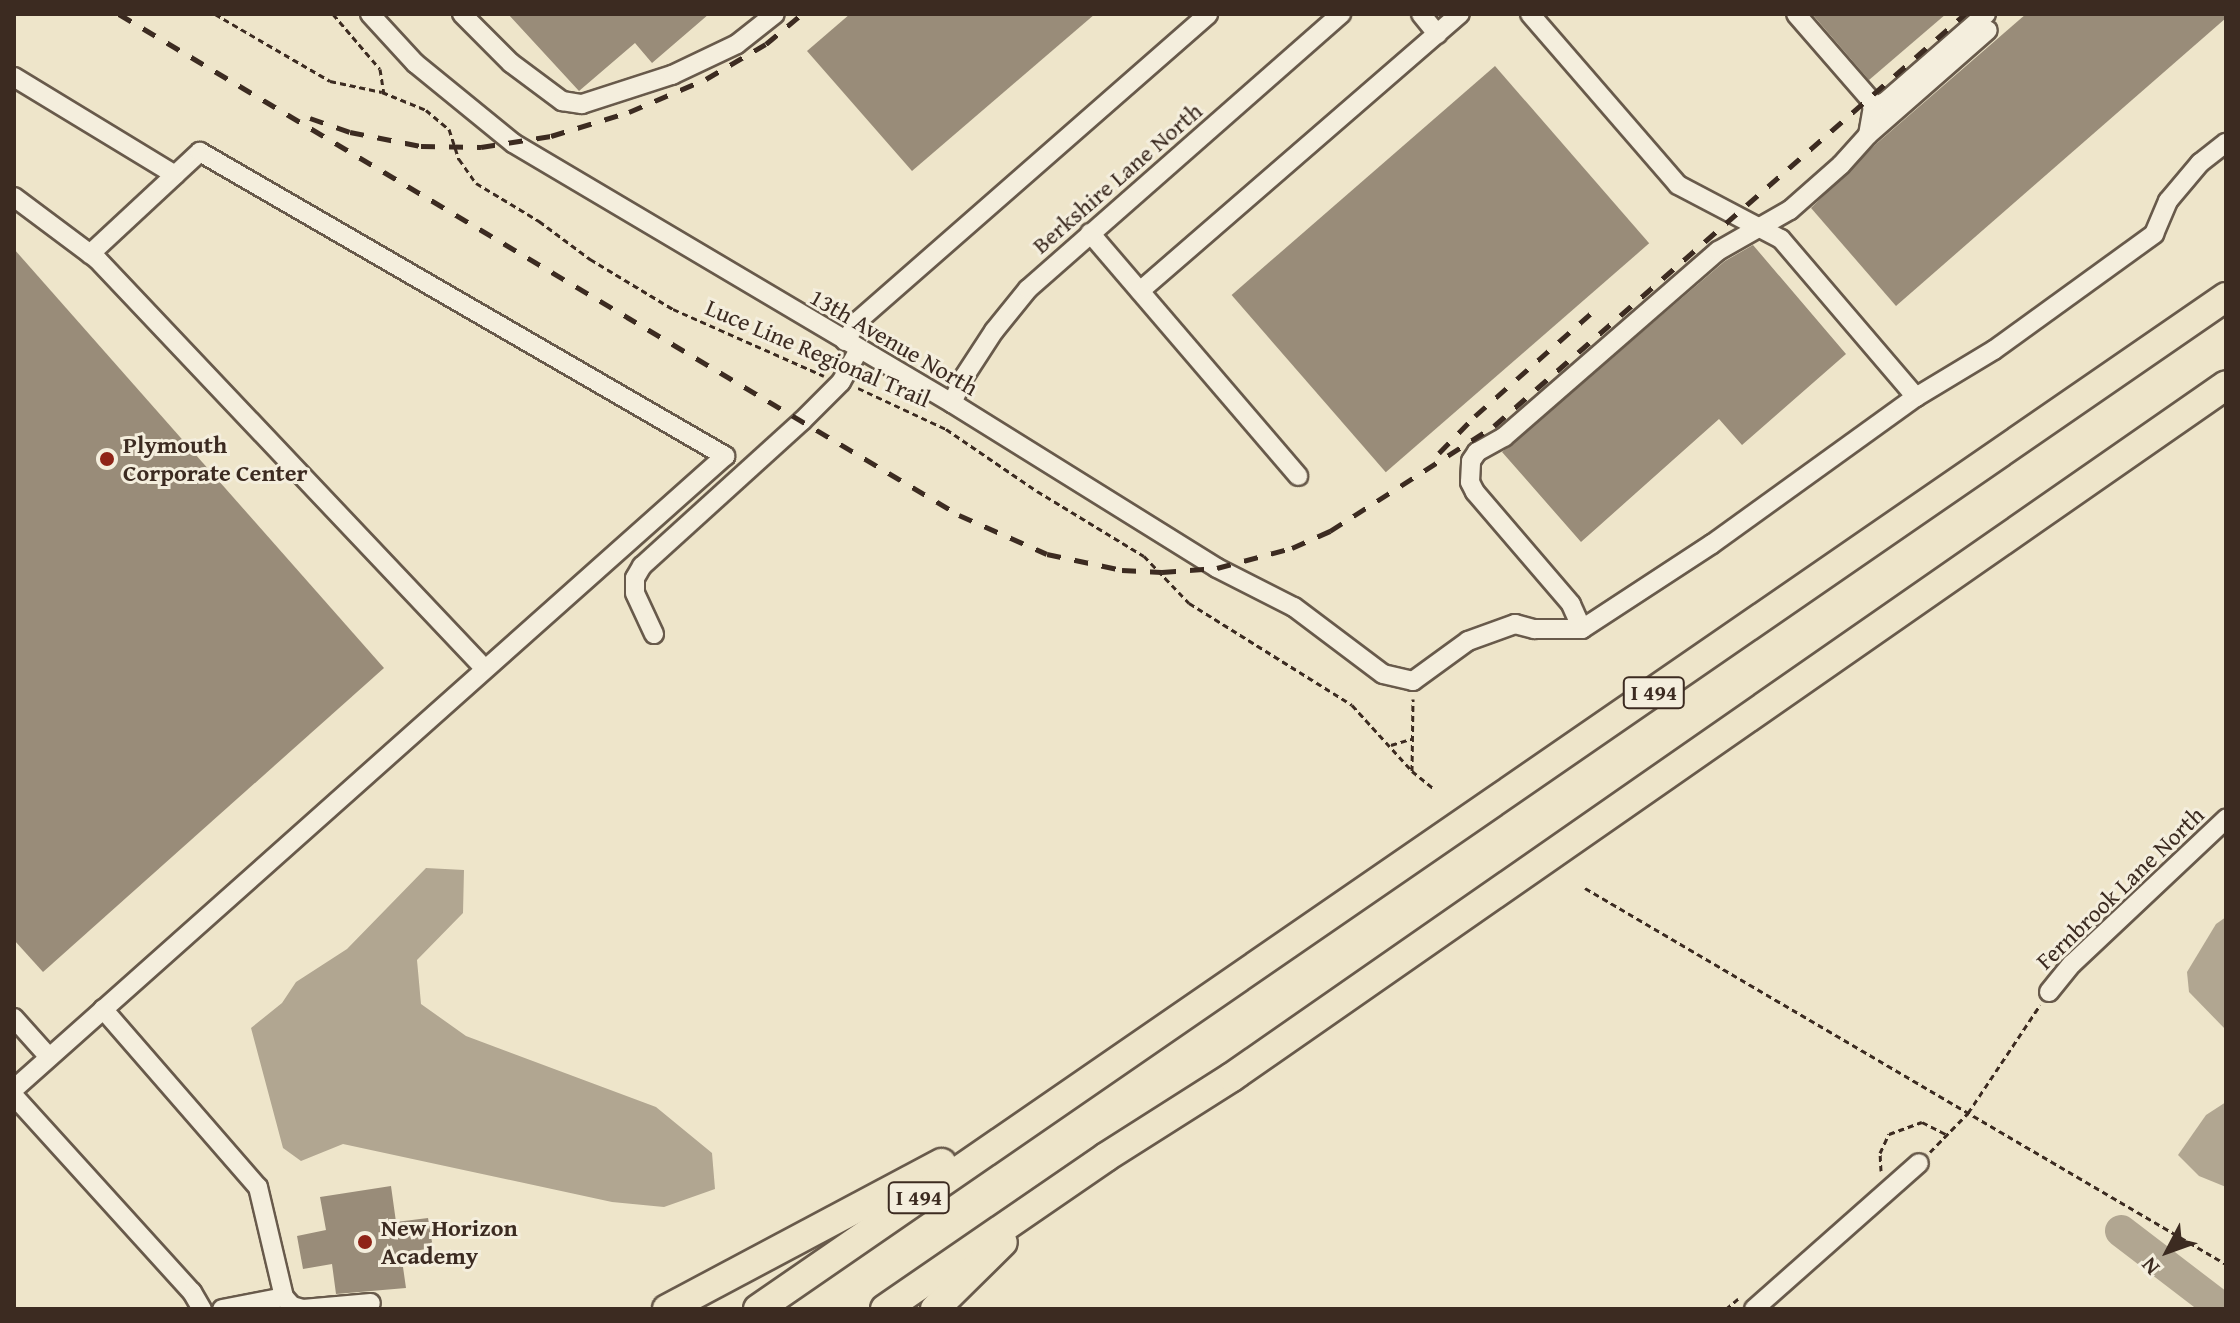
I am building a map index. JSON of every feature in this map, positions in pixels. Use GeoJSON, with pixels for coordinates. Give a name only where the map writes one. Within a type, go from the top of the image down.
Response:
{"type":"FeatureCollection","features":[{"type":"Feature","properties":{"kind":"highway","name":"I 494"},"geometry":{"type":"LineString","coordinates":[[758,1309],[2226,297]]}},
{"type":"Feature","properties":{"kind":"highway"},"geometry":{"type":"LineString","coordinates":[[885,1309],[1232,1077],[2226,385]]}},
{"type":"Feature","properties":{"kind":"highway"},"geometry":{"type":"LineString","coordinates":[[667,1309],[760,1263],[1080,1087]]}},
{"type":"Feature","properties":{"kind":"highway"},"geometry":{"type":"LineString","coordinates":[[935,1309],[1044,1200]]}},
{"type":"Feature","properties":{"kind":"street","name":"13th Avenue North"},"geometry":{"type":"LineString","coordinates":[[370,14],[426,73],[513,143],[952,403],[1217,568],[1294,607],[1383,674],[1413,681]]}},
{"type":"Feature","properties":{"kind":"street"},"geometry":{"type":"LineString","coordinates":[[462,14],[511,63],[562,101],[582,104],[672,75],[737,44],[775,14]]}},
{"type":"Feature","properties":{"kind":"street"},"geometry":{"type":"LineString","coordinates":[[654,634],[635,593],[635,578],[642,566],[841,382],[859,320],[1208,14]]}},
{"type":"Feature","properties":{"kind":"street","name":"Berkshire Lane North"},"geometry":{"type":"LineString","coordinates":[[952,403],[964,377],[994,331],[1028,289],[1341,14]]}},
{"type":"Feature","properties":{"kind":"street"},"geometry":{"type":"LineString","coordinates":[[1421,14],[1437,34]]}},
{"type":"Feature","properties":{"kind":"street"},"geometry":{"type":"LineString","coordinates":[[1140,291],[1460,14]]}},
{"type":"Feature","properties":{"kind":"street"},"geometry":{"type":"LineString","coordinates":[[1530,14],[1678,185],[1715,207],[1762,226],[1781,239],[1916,397]]}},
{"type":"Feature","properties":{"kind":"street"},"geometry":{"type":"LineString","coordinates":[[1796,14],[1869,98],[1873,108],[1868,135]]}},
{"type":"Feature","properties":{"kind":"street"},"geometry":{"type":"LineString","coordinates":[[1582,629],[1571,604],[1475,492],[1470,482],[1471,461],[1477,452],[1504,437],[1718,251],[1790,210],[1841,165],[1868,135],[1987,22]]}},
{"type":"Feature","properties":{"kind":"street"},"geometry":{"type":"LineString","coordinates":[[1873,108],[1885,102],[1987,22]]}},
{"type":"Feature","properties":{"kind":"street"},"geometry":{"type":"LineString","coordinates":[[14,77],[175,175]]}},
{"type":"Feature","properties":{"kind":"street"},"geometry":{"type":"LineString","coordinates":[[1413,681],[1468,641],[1515,624],[1534,629],[1582,629],[1748,519],[1916,397],[1994,350],[2154,234],[2168,201],[2200,163],[2226,143]]}},
{"type":"Feature","properties":{"kind":"street"},"geometry":{"type":"LineString","coordinates":[[14,1089],[725,456],[200,152],[90,254]]}},
{"type":"Feature","properties":{"kind":"street"},"geometry":{"type":"LineString","coordinates":[[14,197],[90,254],[485,669]]}},
{"type":"Feature","properties":{"kind":"street"},"geometry":{"type":"LineString","coordinates":[[1090,233],[1298,476]]}},
{"type":"Feature","properties":{"kind":"street","name":"Fernbrook Lane North"},"geometry":{"type":"LineString","coordinates":[[2049,992],[2072,964],[2226,819]]}},
{"type":"Feature","properties":{"kind":"street"},"geometry":{"type":"LineString","coordinates":[[103,1009],[258,1187],[284,1297],[292,1306],[303,1309],[371,1303]]}},
{"type":"Feature","properties":{"kind":"street"},"geometry":{"type":"LineString","coordinates":[[14,1018],[49,1057]]}},
{"type":"Feature","properties":{"kind":"street"},"geometry":{"type":"LineString","coordinates":[[14,1096],[192,1292],[202,1309]]}},
{"type":"Feature","properties":{"kind":"street"},"geometry":{"type":"LineString","coordinates":[[1754,1309],[1919,1163]]}},
{"type":"Feature","properties":{"kind":"street"},"geometry":{"type":"LineString","coordinates":[[222,1309],[284,1297]]}},
{"type":"Feature","properties":{"kind":"path","name":"Luce Line Regional Trail"},"geometry":{"type":"LineString","coordinates":[[215,14],[330,81],[384,93],[418,105],[443,122],[455,140],[463,167],[476,183],[539,221],[614,275],[740,341],[886,398],[946,429],[1037,491],[1144,556],[1189,603],[1352,705],[1412,771],[1434,789]]}},
{"type":"Feature","properties":{"kind":"path"},"geometry":{"type":"LineString","coordinates":[[333,14],[380,69],[384,93]]}},
{"type":"Feature","properties":{"kind":"path"},"geometry":{"type":"LineString","coordinates":[[1412,771],[1413,681]]}},
{"type":"Feature","properties":{"kind":"path"},"geometry":{"type":"LineString","coordinates":[[1390,745],[1411,739]]}},
{"type":"Feature","properties":{"kind":"path"},"geometry":{"type":"LineString","coordinates":[[1585,888],[2226,1264]]}},
{"type":"Feature","properties":{"kind":"path"},"geometry":{"type":"LineString","coordinates":[[1919,1163],[1968,1113],[2049,992]]}},
{"type":"Feature","properties":{"kind":"path"},"geometry":{"type":"LineString","coordinates":[[1881,1179],[1880,1153],[1889,1134],[1922,1122],[1946,1134]]}},
{"type":"Feature","properties":{"kind":"shaded area"},"geometry":{"type":"Polygon","coordinates":[[[426,868],[464,870],[463,913],[417,960],[421,1004],[466,1036],[656,1107],[712,1153],[715,1189],[664,1207],[612,1202],[343,1144],[301,1161],[283,1148],[251,1028],[282,1003],[296,982],[347,949],[426,868]]]}},
{"type":"Feature","properties":{"kind":"shaded area"},"geometry":{"type":"Polygon","coordinates":[[[2226,917],[2226,1030],[2189,992],[2187,972],[2216,924],[2226,917]]]}},
{"type":"Feature","properties":{"kind":"shaded area"},"geometry":{"type":"Polygon","coordinates":[[[2226,1102],[2226,1187],[2199,1176],[2178,1155],[2206,1115],[2226,1102]]]}},
{"type":"Feature","properties":{"kind":"building"},"geometry":{"type":"Polygon","coordinates":[[[508,14],[709,14],[652,63],[635,43],[579,91],[508,14]]]}},
{"type":"Feature","properties":{"kind":"building"},"geometry":{"type":"Polygon","coordinates":[[[850,14],[1095,14],[912,171],[807,51],[850,14]]]}},
{"type":"Feature","properties":{"kind":"building"},"geometry":{"type":"Polygon","coordinates":[[[1812,14],[1946,14],[1869,80],[1812,14]]]}},
{"type":"Feature","properties":{"kind":"building"},"geometry":{"type":"Polygon","coordinates":[[[2026,14],[2226,14],[2226,18],[1896,306],[1811,208],[1876,144],[2026,14]]]}},
{"type":"Feature","properties":{"kind":"building"},"geometry":{"type":"Polygon","coordinates":[[[1495,66],[1649,243],[1386,472],[1232,295],[1495,66]]]}},
{"type":"Feature","properties":{"kind":"building"},"geometry":{"type":"Polygon","coordinates":[[[1753,245],[1846,354],[1742,445],[1719,419],[1581,542],[1502,452],[1725,261],[1753,245]]]}},
{"type":"Feature","properties":{"kind":"building","name":"Plymouth Corporate Center"},"geometry":{"type":"Polygon","coordinates":[[[14,249],[384,668],[43,972],[14,940],[14,249]]]}},
{"type":"Feature","properties":{"kind":"building","name":"New Horizon Academy"},"geometry":{"type":"Polygon","coordinates":[[[391,1186],[396,1222],[428,1218],[433,1248],[401,1253],[406,1288],[336,1294],[332,1264],[303,1269],[297,1236],[326,1230],[320,1197],[391,1186]]]}},
{"type":"Feature","properties":{"kind":"waterway"},"geometry":{"type":"LineString","coordinates":[[2121,1231],[2223,1309]]}},
{"type":"Feature","properties":{"kind":"railway"},"geometry":{"type":"LineString","coordinates":[[119,14],[959,515],[1047,554],[1122,570],[1162,572],[1217,568],[1292,548],[1330,531],[1494,426],[1965,14]]}},
{"type":"Feature","properties":{"kind":"railway"},"geometry":{"type":"LineString","coordinates":[[310,118],[350,132],[421,146],[481,147],[551,136],[629,112],[706,79],[766,44],[802,14]]}},
{"type":"Feature","properties":{"kind":"railway"},"geometry":{"type":"LineString","coordinates":[[1439,453],[1475,416],[1595,310]]}},
{"type":"Feature","properties":{"kind":"place","name":"Plymouth Corporate Center"},"geometry":{"type":"Point","coordinates":[107,459]}},
{"type":"Feature","properties":{"kind":"place","name":"New Horizon Academy"},"geometry":{"type":"Point","coordinates":[365,1242]}}]}
